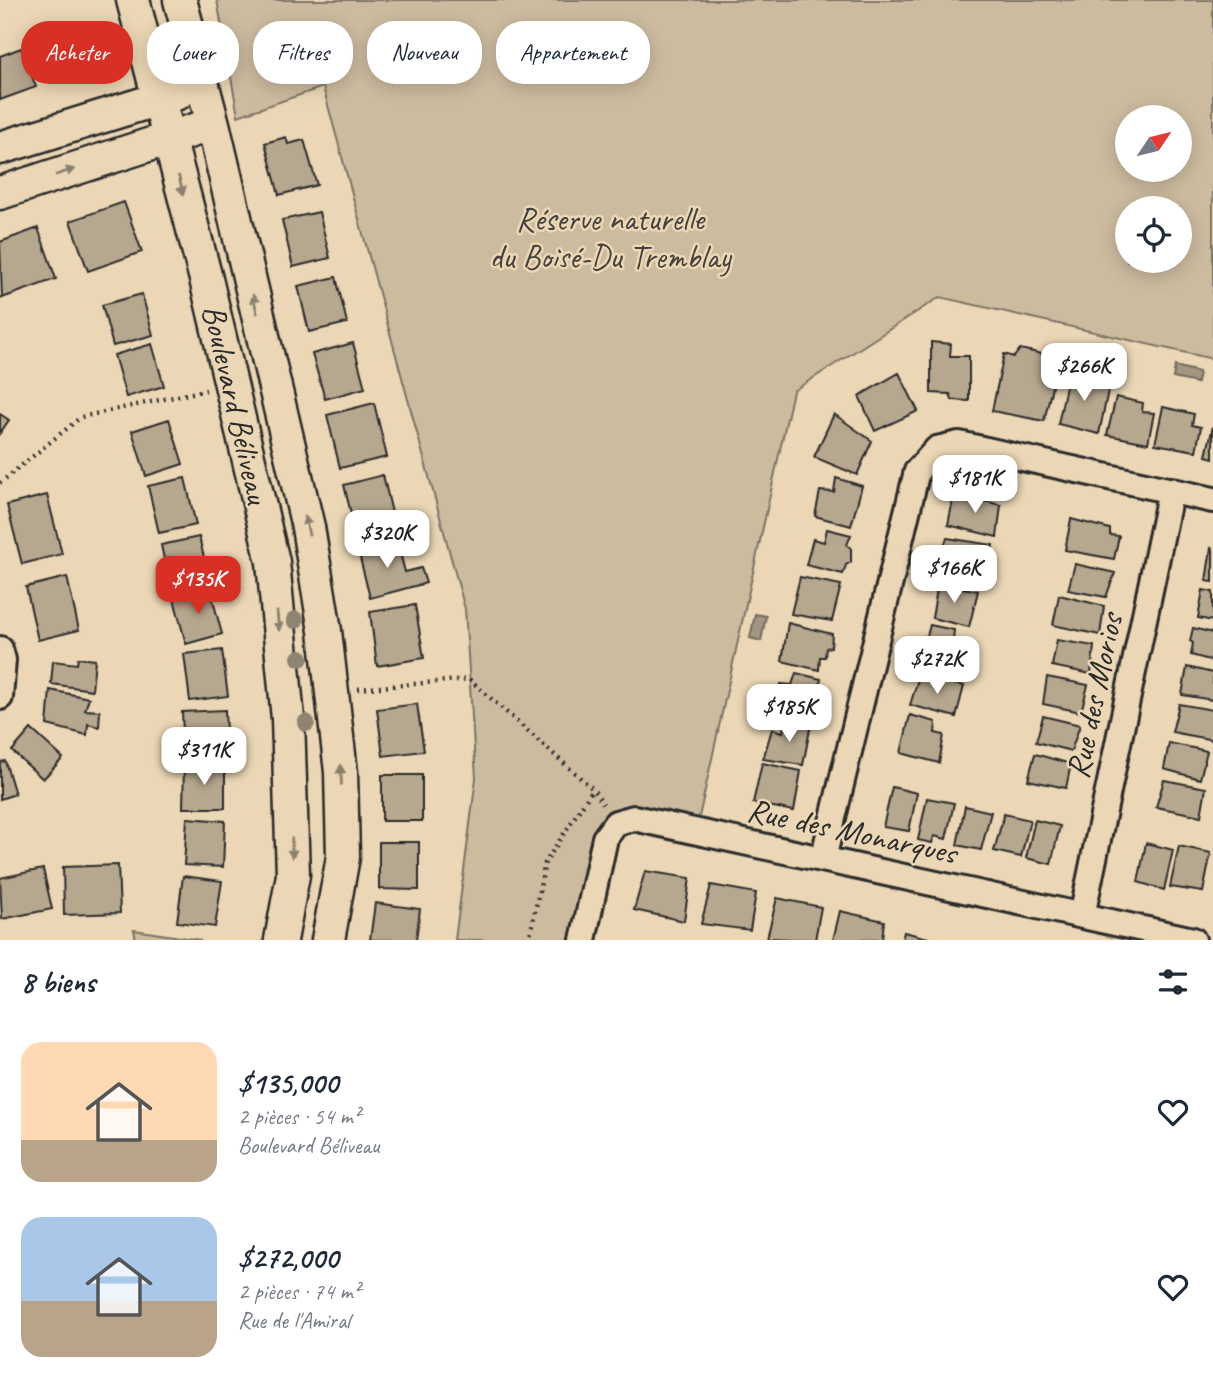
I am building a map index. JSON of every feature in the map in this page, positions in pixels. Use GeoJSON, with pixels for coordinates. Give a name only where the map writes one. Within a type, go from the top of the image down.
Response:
{"type":"FeatureCollection","features":[{"type":"Feature","properties":{"kind":"street","name":"Boulevard Béliveau"},"geometry":{"type":"LineString","coordinates":[[134,0],[206,279],[273,562],[288,719],[293,875],[281,940]]}},
{"type":"Feature","properties":{"kind":"street","name":"Boulevard Béliveau"},"geometry":{"type":"LineString","coordinates":[[180,0],[213,124],[307,527],[325,631],[341,772],[342,857],[328,940]]}},
{"type":"Feature","properties":{"kind":"street"},"geometry":{"type":"LineString","coordinates":[[0,148],[203,86]]}},
{"type":"Feature","properties":{"kind":"street"},"geometry":{"type":"LineString","coordinates":[[0,193],[213,124]]}},
{"type":"Feature","properties":{"kind":"street"},"geometry":{"type":"LineString","coordinates":[[823,859],[917,471],[937,449],[959,444],[1213,500]]}},
{"type":"Feature","properties":{"kind":"street","name":"Rue des Morios"},"geometry":{"type":"LineString","coordinates":[[1082,916],[1171,489]]}},
{"type":"Feature","properties":{"kind":"street"},"geometry":{"type":"LineString","coordinates":[[0,649],[3,660],[0,697]]}},
{"type":"Feature","properties":{"kind":"street","name":"Rue des Monarques"},"geometry":{"type":"LineString","coordinates":[[616,824],[634,818],[1193,940]]}},
{"type":"Feature","properties":{"kind":"street"},"geometry":{"type":"LineString","coordinates":[[583,940],[605,838],[616,824]]}},
{"type":"Feature","properties":{"kind":"path"},"geometry":{"type":"LineString","coordinates":[[0,483],[81,417],[231,385]]}},
{"type":"Feature","properties":{"kind":"path"},"geometry":{"type":"LineString","coordinates":[[332,692],[470,679],[593,789],[616,824]]}},
{"type":"Feature","properties":{"kind":"path"},"geometry":{"type":"LineString","coordinates":[[529,940],[544,863],[593,789]]}},
{"type":"Feature","properties":{"kind":"green space","name":"Réserve naturelle du Boisé-Du Tremblay"},"geometry":{"type":"Polygon","coordinates":[[[217,0],[1213,0],[1213,359],[940,297],[793,391],[696,831],[616,824],[583,940],[455,940],[476,778],[465,609],[323,87],[238,116],[232,84],[239,84],[239,21],[221,21],[217,0]]]}},
{"type":"Feature","properties":{"kind":"green space"},"geometry":{"type":"Polygon","coordinates":[[[134,930],[200,940],[136,940],[134,930]]]}},
{"type":"Feature","properties":{"kind":"shaded area"},"geometry":{"type":"Polygon","coordinates":[[[1091,349],[1114,354],[1112,368],[1088,362],[1091,349]]]}},
{"type":"Feature","properties":{"kind":"shaded area"},"geometry":{"type":"Polygon","coordinates":[[[1175,366],[1199,372],[1197,383],[1173,378],[1175,366]]]}},
{"type":"Feature","properties":{"kind":"shaded area"},"geometry":{"type":"Polygon","coordinates":[[[755,614],[766,616],[761,641],[750,638],[755,614]]]}},
{"type":"Feature","properties":{"kind":"building"},"geometry":{"type":"Polygon","coordinates":[[[21,48],[21,84],[35,84],[36,87],[0,100],[0,56],[21,48]]]}},
{"type":"Feature","properties":{"kind":"building"},"geometry":{"type":"Polygon","coordinates":[[[286,137],[288,144],[304,140],[317,185],[279,195],[265,143],[286,137]]]}},
{"type":"Feature","properties":{"kind":"building"},"geometry":{"type":"Polygon","coordinates":[[[124,202],[142,252],[88,271],[70,221],[124,202]]]}},
{"type":"Feature","properties":{"kind":"building"},"geometry":{"type":"Polygon","coordinates":[[[319,212],[330,258],[293,267],[282,220],[319,212]]]}},
{"type":"Feature","properties":{"kind":"building"},"geometry":{"type":"Polygon","coordinates":[[[38,228],[56,279],[2,298],[0,242],[38,228]]]}},
{"type":"Feature","properties":{"kind":"building"},"geometry":{"type":"Polygon","coordinates":[[[336,277],[347,323],[309,332],[298,286],[336,277]]]}},
{"type":"Feature","properties":{"kind":"building"},"geometry":{"type":"Polygon","coordinates":[[[142,294],[153,335],[113,346],[102,305],[142,294]]]}},
{"type":"Feature","properties":{"kind":"building"},"geometry":{"type":"Polygon","coordinates":[[[931,342],[951,344],[950,356],[969,356],[969,401],[952,400],[950,394],[931,393],[931,342]]]}},
{"type":"Feature","properties":{"kind":"building"},"geometry":{"type":"Polygon","coordinates":[[[353,343],[365,388],[325,399],[312,354],[353,343]]]}},
{"type":"Feature","properties":{"kind":"building"},"geometry":{"type":"Polygon","coordinates":[[[152,344],[164,386],[126,397],[114,355],[152,344]]]}},
{"type":"Feature","properties":{"kind":"building"},"geometry":{"type":"Polygon","coordinates":[[[1020,349],[1047,355],[1044,363],[1057,365],[1044,421],[992,411],[1004,354],[1014,357],[1020,349]]]}},
{"type":"Feature","properties":{"kind":"building"},"geometry":{"type":"Polygon","coordinates":[[[1069,372],[1110,381],[1099,434],[1058,424],[1069,372]]]}},
{"type":"Feature","properties":{"kind":"building"},"geometry":{"type":"Polygon","coordinates":[[[899,373],[918,411],[875,431],[859,396],[899,373]]]}},
{"type":"Feature","properties":{"kind":"building"},"geometry":{"type":"Polygon","coordinates":[[[1116,397],[1143,403],[1142,412],[1154,413],[1148,443],[1107,435],[1116,397]]]}},
{"type":"Feature","properties":{"kind":"building"},"geometry":{"type":"Polygon","coordinates":[[[374,403],[387,457],[340,468],[327,415],[374,403]]]}},
{"type":"Feature","properties":{"kind":"building"},"geometry":{"type":"Polygon","coordinates":[[[1163,407],[1194,414],[1192,425],[1201,427],[1196,451],[1155,444],[1163,407]]]}},
{"type":"Feature","properties":{"kind":"building"},"geometry":{"type":"Polygon","coordinates":[[[0,414],[9,420],[0,433],[0,414]]]}},
{"type":"Feature","properties":{"kind":"building"},"geometry":{"type":"Polygon","coordinates":[[[834,414],[872,441],[857,475],[814,457],[834,414]]]}},
{"type":"Feature","properties":{"kind":"building"},"geometry":{"type":"Polygon","coordinates":[[[169,419],[183,464],[146,476],[132,431],[169,419]]]}},
{"type":"Feature","properties":{"kind":"building"},"geometry":{"type":"Polygon","coordinates":[[[1213,426],[1213,458],[1206,456],[1213,426]]]}},
{"type":"Feature","properties":{"kind":"building"},"geometry":{"type":"Polygon","coordinates":[[[383,475],[394,521],[355,530],[344,485],[383,475]]]}},
{"type":"Feature","properties":{"kind":"building"},"geometry":{"type":"Polygon","coordinates":[[[185,478],[196,525],[159,533],[148,486],[185,478]]]}},
{"type":"Feature","properties":{"kind":"building"},"geometry":{"type":"Polygon","coordinates":[[[836,478],[862,486],[851,526],[815,516],[820,491],[834,492],[836,478]]]}},
{"type":"Feature","properties":{"kind":"building"},"geometry":{"type":"Polygon","coordinates":[[[954,494],[1001,505],[997,537],[948,525],[954,494]]]}},
{"type":"Feature","properties":{"kind":"building"},"geometry":{"type":"Polygon","coordinates":[[[47,495],[62,554],[22,564],[7,505],[47,495]]]}},
{"type":"Feature","properties":{"kind":"building"},"geometry":{"type":"Polygon","coordinates":[[[1071,519],[1110,529],[1110,535],[1119,536],[1114,559],[1065,550],[1071,519]]]}},
{"type":"Feature","properties":{"kind":"building"},"geometry":{"type":"Polygon","coordinates":[[[827,529],[851,535],[847,545],[851,548],[851,562],[846,565],[843,574],[806,565],[813,539],[824,542],[827,529]]]}},
{"type":"Feature","properties":{"kind":"building"},"geometry":{"type":"Polygon","coordinates":[[[199,537],[209,578],[170,587],[161,545],[199,537]]]}},
{"type":"Feature","properties":{"kind":"building"},"geometry":{"type":"Polygon","coordinates":[[[947,538],[993,545],[986,581],[937,566],[947,538]]]}},
{"type":"Feature","properties":{"kind":"building"},"geometry":{"type":"Polygon","coordinates":[[[397,541],[405,572],[421,568],[426,583],[370,598],[358,550],[397,541]]]}},
{"type":"Feature","properties":{"kind":"building"},"geometry":{"type":"Polygon","coordinates":[[[1211,548],[1213,549],[1213,582],[1206,581],[1211,548]]]}},
{"type":"Feature","properties":{"kind":"building"},"geometry":{"type":"Polygon","coordinates":[[[1075,564],[1115,573],[1106,597],[1068,590],[1075,564]]]}},
{"type":"Feature","properties":{"kind":"building"},"geometry":{"type":"Polygon","coordinates":[[[67,577],[79,630],[38,640],[26,587],[67,577]]]}},
{"type":"Feature","properties":{"kind":"building"},"geometry":{"type":"Polygon","coordinates":[[[800,577],[841,585],[832,621],[791,614],[800,577]]]}},
{"type":"Feature","properties":{"kind":"building"},"geometry":{"type":"Polygon","coordinates":[[[938,583],[978,591],[969,627],[932,618],[938,583]]]}},
{"type":"Feature","properties":{"kind":"building"},"geometry":{"type":"Polygon","coordinates":[[[210,589],[222,634],[186,644],[174,599],[210,589]]]}},
{"type":"Feature","properties":{"kind":"building"},"geometry":{"type":"Polygon","coordinates":[[[1203,590],[1213,592],[1213,621],[1198,618],[1203,590]]]}},
{"type":"Feature","properties":{"kind":"building"},"geometry":{"type":"Polygon","coordinates":[[[1059,595],[1104,606],[1100,635],[1053,625],[1059,595]]]}},
{"type":"Feature","properties":{"kind":"building"},"geometry":{"type":"Polygon","coordinates":[[[415,605],[424,658],[377,666],[370,612],[415,605]]]}},
{"type":"Feature","properties":{"kind":"building"},"geometry":{"type":"Polygon","coordinates":[[[788,623],[832,634],[831,647],[826,648],[825,657],[820,657],[819,670],[782,661],[788,623]]]}},
{"type":"Feature","properties":{"kind":"building"},"geometry":{"type":"Polygon","coordinates":[[[930,625],[954,630],[953,640],[962,644],[958,672],[922,663],[923,650],[919,650],[921,637],[927,636],[930,625]]]}},
{"type":"Feature","properties":{"kind":"building"},"geometry":{"type":"Polygon","coordinates":[[[1193,628],[1213,633],[1213,661],[1191,655],[1193,628]]]}},
{"type":"Feature","properties":{"kind":"building"},"geometry":{"type":"Polygon","coordinates":[[[1057,640],[1094,646],[1091,674],[1052,666],[1057,640]]]}},
{"type":"Feature","properties":{"kind":"building"},"geometry":{"type":"Polygon","coordinates":[[[222,650],[228,696],[190,701],[184,654],[222,650]]]}},
{"type":"Feature","properties":{"kind":"building"},"geometry":{"type":"Polygon","coordinates":[[[78,658],[95,660],[92,690],[51,684],[53,661],[77,664],[78,658]]]}},
{"type":"Feature","properties":{"kind":"building"},"geometry":{"type":"Polygon","coordinates":[[[1187,667],[1213,673],[1213,700],[1182,695],[1187,667]]]}},
{"type":"Feature","properties":{"kind":"building"},"geometry":{"type":"Polygon","coordinates":[[[796,673],[821,679],[814,718],[776,712],[781,684],[792,685],[796,673]]]}},
{"type":"Feature","properties":{"kind":"building"},"geometry":{"type":"Polygon","coordinates":[[[919,676],[964,686],[956,717],[910,705],[919,676]]]}},
{"type":"Feature","properties":{"kind":"building"},"geometry":{"type":"Polygon","coordinates":[[[1047,677],[1088,685],[1081,712],[1043,704],[1047,677]]]}},
{"type":"Feature","properties":{"kind":"building"},"geometry":{"type":"Polygon","coordinates":[[[50,690],[89,698],[85,710],[100,711],[99,727],[88,724],[87,735],[47,725],[50,690]]]}},
{"type":"Feature","properties":{"kind":"building"},"geometry":{"type":"Polygon","coordinates":[[[417,704],[424,751],[383,756],[377,709],[417,704]]]}},
{"type":"Feature","properties":{"kind":"building"},"geometry":{"type":"Polygon","coordinates":[[[1179,704],[1213,710],[1213,740],[1172,732],[1179,704]]]}},
{"type":"Feature","properties":{"kind":"building"},"geometry":{"type":"Polygon","coordinates":[[[225,710],[227,753],[184,754],[182,712],[225,710]]]}},
{"type":"Feature","properties":{"kind":"building"},"geometry":{"type":"Polygon","coordinates":[[[910,715],[936,722],[935,733],[944,735],[939,763],[901,753],[910,715]]]}},
{"type":"Feature","properties":{"kind":"building"},"geometry":{"type":"Polygon","coordinates":[[[1043,716],[1080,725],[1071,751],[1036,742],[1043,716]]]}},
{"type":"Feature","properties":{"kind":"building"},"geometry":{"type":"Polygon","coordinates":[[[785,721],[811,724],[803,765],[763,759],[772,729],[783,732],[785,721]]]}},
{"type":"Feature","properties":{"kind":"building"},"geometry":{"type":"Polygon","coordinates":[[[31,729],[63,758],[43,779],[12,751],[31,729]]]}},
{"type":"Feature","properties":{"kind":"building"},"geometry":{"type":"Polygon","coordinates":[[[1169,743],[1207,751],[1200,779],[1164,769],[1169,743]]]}},
{"type":"Feature","properties":{"kind":"building"},"geometry":{"type":"Polygon","coordinates":[[[1035,754],[1071,764],[1066,788],[1028,780],[1035,754]]]}},
{"type":"Feature","properties":{"kind":"building"},"geometry":{"type":"Polygon","coordinates":[[[5,761],[15,794],[0,799],[0,762],[5,761]]]}},
{"type":"Feature","properties":{"kind":"building"},"geometry":{"type":"Polygon","coordinates":[[[762,763],[801,771],[794,811],[753,803],[762,763]]]}},
{"type":"Feature","properties":{"kind":"building"},"geometry":{"type":"Polygon","coordinates":[[[184,765],[225,765],[225,808],[183,808],[184,765]]]}},
{"type":"Feature","properties":{"kind":"building"},"geometry":{"type":"Polygon","coordinates":[[[382,775],[422,775],[422,821],[382,821],[382,775]]]}},
{"type":"Feature","properties":{"kind":"building"},"geometry":{"type":"Polygon","coordinates":[[[1164,780],[1206,788],[1201,816],[1156,807],[1164,780]]]}},
{"type":"Feature","properties":{"kind":"building"},"geometry":{"type":"Polygon","coordinates":[[[892,787],[917,793],[909,831],[883,827],[892,787]]]}},
{"type":"Feature","properties":{"kind":"building"},"geometry":{"type":"Polygon","coordinates":[[[927,798],[954,803],[946,839],[934,836],[932,843],[918,840],[927,798]]]}},
{"type":"Feature","properties":{"kind":"building"},"geometry":{"type":"Polygon","coordinates":[[[965,806],[991,812],[981,850],[957,845],[965,806]]]}},
{"type":"Feature","properties":{"kind":"building"},"geometry":{"type":"Polygon","coordinates":[[[1004,814],[1030,820],[1021,857],[994,851],[1004,814]]]}},
{"type":"Feature","properties":{"kind":"building"},"geometry":{"type":"Polygon","coordinates":[[[187,818],[225,821],[223,867],[184,865],[187,818]]]}},
{"type":"Feature","properties":{"kind":"building"},"geometry":{"type":"Polygon","coordinates":[[[1035,820],[1060,826],[1051,864],[1026,858],[1035,820]]]}},
{"type":"Feature","properties":{"kind":"building"},"geometry":{"type":"Polygon","coordinates":[[[379,842],[419,842],[419,890],[379,889],[379,842]]]}},
{"type":"Feature","properties":{"kind":"building"},"geometry":{"type":"Polygon","coordinates":[[[1146,843],[1173,850],[1164,890],[1138,882],[1146,843]]]}},
{"type":"Feature","properties":{"kind":"building"},"geometry":{"type":"Polygon","coordinates":[[[1179,846],[1211,853],[1203,892],[1170,887],[1179,846]]]}},
{"type":"Feature","properties":{"kind":"building"},"geometry":{"type":"Polygon","coordinates":[[[118,865],[120,913],[64,915],[63,867],[118,865]]]}},
{"type":"Feature","properties":{"kind":"building"},"geometry":{"type":"Polygon","coordinates":[[[43,869],[52,909],[2,919],[0,878],[43,869]]]}},
{"type":"Feature","properties":{"kind":"building"},"geometry":{"type":"Polygon","coordinates":[[[645,871],[690,878],[684,921],[634,910],[645,871]]]}},
{"type":"Feature","properties":{"kind":"building"},"geometry":{"type":"Polygon","coordinates":[[[183,876],[222,881],[215,927],[177,922],[183,876]]]}},
{"type":"Feature","properties":{"kind":"building"},"geometry":{"type":"Polygon","coordinates":[[[711,885],[756,893],[750,930],[701,924],[711,885]]]}},
{"type":"Feature","properties":{"kind":"building"},"geometry":{"type":"Polygon","coordinates":[[[777,898],[821,907],[815,940],[767,938],[777,898]]]}},
{"type":"Feature","properties":{"kind":"building"},"geometry":{"type":"Polygon","coordinates":[[[375,903],[420,909],[416,940],[370,940],[375,903]]]}},
{"type":"Feature","properties":{"kind":"building"},"geometry":{"type":"Polygon","coordinates":[[[840,911],[884,921],[882,940],[833,940],[840,911]]]}},
{"type":"Feature","properties":{"kind":"building"},"geometry":{"type":"Polygon","coordinates":[[[904,932],[936,940],[902,940],[904,932]]]}}]}
